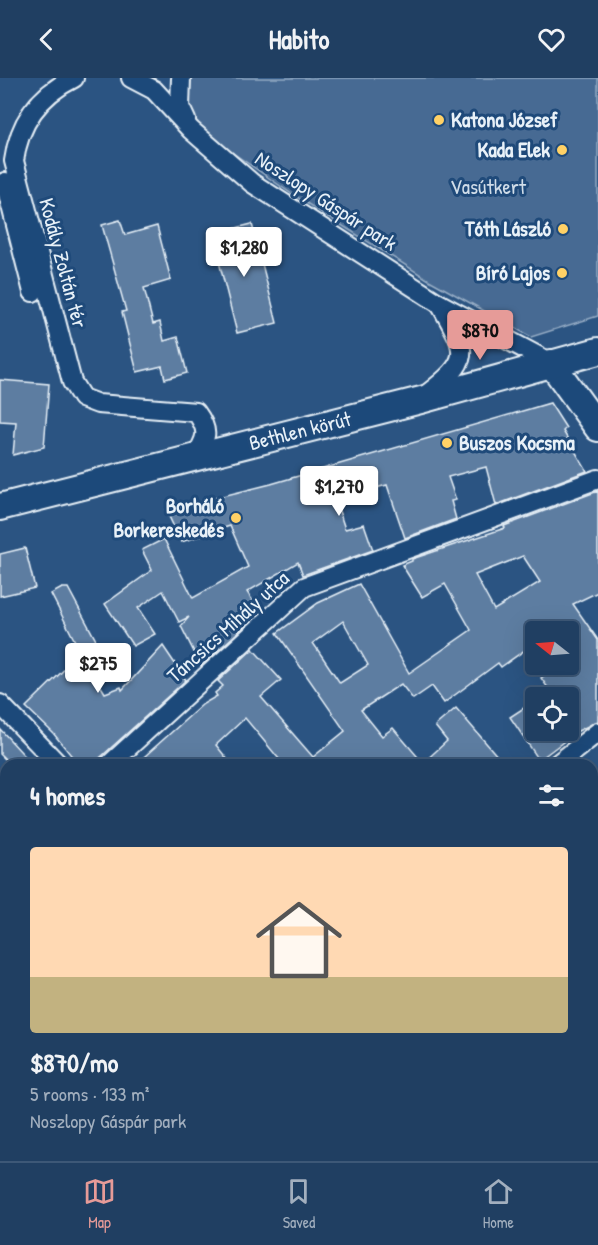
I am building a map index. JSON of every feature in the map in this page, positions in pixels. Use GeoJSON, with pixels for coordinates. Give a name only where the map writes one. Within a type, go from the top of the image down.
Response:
{"type":"FeatureCollection","features":[{"type":"Feature","properties":{"kind":"street","name":"Kodály Zoltán tér"},"geometry":{"type":"LineString","coordinates":[[33,292],[4,178],[4,158],[13,123],[33,92],[49,78]]}},
{"type":"Feature","properties":{"kind":"street"},"geometry":{"type":"LineString","coordinates":[[33,92],[45,85],[67,78]]}},
{"type":"Feature","properties":{"kind":"street","name":"Kodály Zoltán tér"},"geometry":{"type":"LineString","coordinates":[[74,78],[57,86],[44,97],[22,130],[16,144],[14,161],[20,192],[72,382],[82,398],[98,404],[196,412],[205,424],[205,441],[195,457]]}},
{"type":"Feature","properties":{"kind":"street","name":"Noszlopy Gáspár park"},"geometry":{"type":"LineString","coordinates":[[131,78],[154,90],[191,129],[252,183],[440,304],[551,363]]}},
{"type":"Feature","properties":{"kind":"street"},"geometry":{"type":"LineString","coordinates":[[182,78],[180,107],[191,129]]}},
{"type":"Feature","properties":{"kind":"street","name":"Noszlopy Gáspár park"},"geometry":{"type":"LineString","coordinates":[[421,400],[454,373],[461,358],[461,344],[440,304]]}},
{"type":"Feature","properties":{"kind":"street","name":"Bethlen körút"},"geometry":{"type":"LineString","coordinates":[[0,507],[421,400],[598,351]]}},
{"type":"Feature","properties":{"kind":"street"},"geometry":{"type":"LineString","coordinates":[[551,363],[598,428]]}},
{"type":"Feature","properties":{"kind":"street","name":"Táncsics Mihály utca"},"geometry":{"type":"LineString","coordinates":[[116,759],[304,587],[598,479]]}},
{"type":"Feature","properties":{"kind":"street"},"geometry":{"type":"LineString","coordinates":[[0,704],[53,759]]}},
{"type":"Feature","properties":{"kind":"street"},"geometry":{"type":"LineString","coordinates":[[564,759],[598,732]]}},
{"type":"Feature","properties":{"kind":"green space","name":"Vasútkert"},"geometry":{"type":"Polygon","coordinates":[[[191,78],[598,78],[598,316],[531,337],[429,280],[292,194],[203,132],[189,111],[191,78]]]}},
{"type":"Feature","properties":{"kind":"building"},"geometry":{"type":"Polygon","coordinates":[[[120,220],[125,235],[157,226],[171,280],[144,288],[153,324],[160,322],[164,341],[178,337],[187,373],[165,379],[162,366],[137,372],[122,312],[126,311],[102,225],[120,220]]]}},
{"type":"Feature","properties":{"kind":"building"},"geometry":{"type":"Polygon","coordinates":[[[252,224],[277,323],[237,333],[212,234],[252,224]]]}},
{"type":"Feature","properties":{"kind":"building"},"geometry":{"type":"Polygon","coordinates":[[[0,380],[49,384],[44,447],[13,455],[16,422],[0,421],[0,380]]]}},
{"type":"Feature","properties":{"kind":"building"},"geometry":{"type":"Polygon","coordinates":[[[550,403],[566,428],[563,431],[587,471],[496,505],[486,467],[448,477],[456,500],[451,501],[456,519],[405,538],[387,485],[335,499],[345,529],[364,524],[373,550],[303,575],[298,562],[247,592],[260,612],[201,666],[181,626],[189,617],[179,622],[163,591],[138,608],[155,634],[133,646],[105,604],[152,570],[142,550],[164,539],[193,598],[248,567],[230,526],[181,542],[166,510],[271,484],[550,403]]]}},
{"type":"Feature","properties":{"kind":"building"},"geometry":{"type":"Polygon","coordinates":[[[598,491],[598,592],[573,604],[598,640],[598,721],[579,730],[579,687],[547,687],[541,678],[546,675],[579,675],[579,621],[525,621],[525,650],[501,667],[498,663],[444,703],[432,686],[413,699],[401,684],[361,710],[382,736],[393,728],[420,759],[279,759],[245,718],[216,745],[227,759],[142,759],[203,704],[217,696],[215,693],[223,686],[218,681],[253,649],[281,680],[261,697],[313,757],[345,731],[277,633],[318,603],[359,584],[409,673],[471,630],[445,584],[422,597],[402,565],[412,559],[505,528],[504,526],[598,491]],[[523,556],[475,575],[494,610],[540,582],[523,556]],[[343,621],[313,643],[340,683],[368,665],[343,621]]]}},
{"type":"Feature","properties":{"kind":"building"},"geometry":{"type":"Polygon","coordinates":[[[25,548],[35,588],[0,596],[0,554],[25,548]]]}},
{"type":"Feature","properties":{"kind":"building"},"geometry":{"type":"Polygon","coordinates":[[[62,588],[68,588],[106,659],[89,667],[105,693],[121,687],[122,690],[163,646],[186,680],[99,759],[74,759],[53,733],[26,707],[81,653],[51,594],[62,588]]]}},
{"type":"Feature","properties":{"kind":"building"},"geometry":{"type":"Polygon","coordinates":[[[525,707],[525,739],[510,717],[525,707]]]}},
{"type":"Feature","properties":{"kind":"building"},"geometry":{"type":"Polygon","coordinates":[[[456,708],[500,759],[427,759],[447,741],[435,726],[456,708]]]}},
{"type":"Feature","properties":{"kind":"building"},"geometry":{"type":"Polygon","coordinates":[[[0,729],[28,759],[5,759],[0,754],[0,729]]]}},
{"type":"Feature","properties":{"kind":"building"},"geometry":{"type":"Polygon","coordinates":[[[526,741],[565,741],[540,759],[526,741]]]}},
{"type":"Feature","properties":{"kind":"place","name":"Katona József"},"geometry":{"type":"Point","coordinates":[439,120]}},
{"type":"Feature","properties":{"kind":"place","name":"Kada Elek"},"geometry":{"type":"Point","coordinates":[562,150]}},
{"type":"Feature","properties":{"kind":"place","name":"Tóth László"},"geometry":{"type":"Point","coordinates":[563,229]}},
{"type":"Feature","properties":{"kind":"place","name":"Bíró Lajos"},"geometry":{"type":"Point","coordinates":[562,273]}},
{"type":"Feature","properties":{"kind":"place","name":"Buszos Kocsma"},"geometry":{"type":"Point","coordinates":[447,443]}},
{"type":"Feature","properties":{"kind":"place","name":"Borháló Borkereskedés"},"geometry":{"type":"Point","coordinates":[236,518]}}]}
